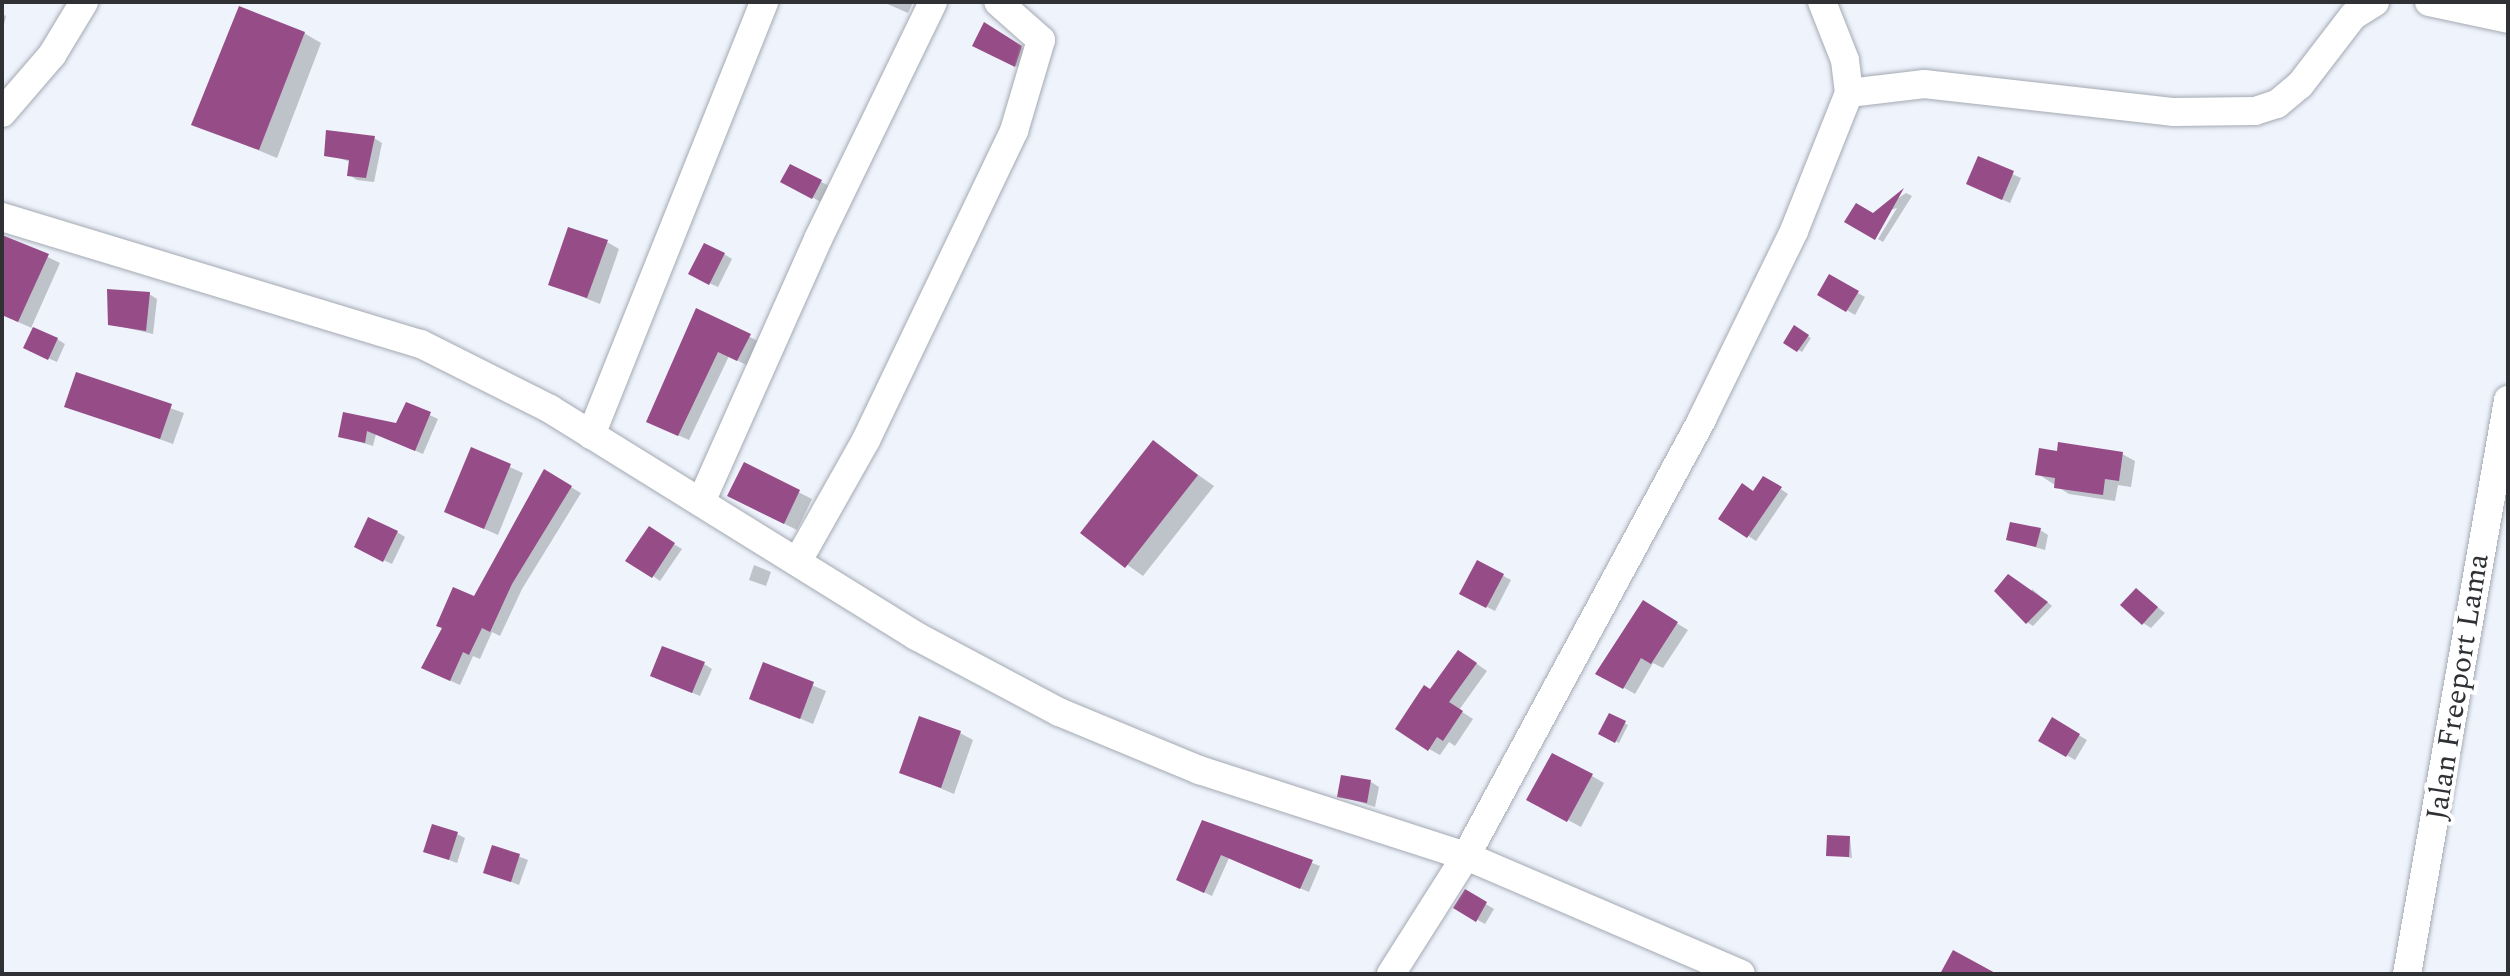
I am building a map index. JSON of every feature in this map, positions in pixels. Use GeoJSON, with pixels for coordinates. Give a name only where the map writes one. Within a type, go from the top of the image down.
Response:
{"type":"FeatureCollection","features":[{"type":"Feature","properties":{"kind":"street"},"geometry":{"type":"LineString","coordinates":[[2,113],[52,55],[84,2]]}},
{"type":"Feature","properties":{"kind":"street"},"geometry":{"type":"LineString","coordinates":[[591,435],[764,2]]}},
{"type":"Feature","properties":{"kind":"street"},"geometry":{"type":"LineString","coordinates":[[701,502],[819,237],[933,2]]}},
{"type":"Feature","properties":{"kind":"street"},"geometry":{"type":"LineString","coordinates":[[799,559],[885,402],[1014,131],[1041,40],[998,2]]}},
{"type":"Feature","properties":{"kind":"street"},"geometry":{"type":"LineString","coordinates":[[1391,974],[1466,856],[1754,319],[1838,130],[1849,93],[1845,60],[1822,2]]}},
{"type":"Feature","properties":{"kind":"street"},"geometry":{"type":"LineString","coordinates":[[1849,93],[1944,85],[2038,100],[2174,112],[2255,111],[2277,104],[2300,85],[2353,16],[2375,2]]}},
{"type":"Feature","properties":{"kind":"street"},"geometry":{"type":"LineString","coordinates":[[2429,2],[2508,19]]}},
{"type":"Feature","properties":{"kind":"street"},"geometry":{"type":"LineString","coordinates":[[2,217],[421,344],[591,435],[799,559],[916,636],[1099,731],[1199,770],[1466,856],[1741,974]]}},
{"type":"Feature","properties":{"kind":"street","name":"Jalan Freeport Lama"},"geometry":{"type":"LineString","coordinates":[[2407,974],[2508,400]]}},
{"type":"Feature","properties":{"kind":"building"},"geometry":{"type":"Polygon","coordinates":[[[239,6],[305,32],[259,150],[191,125],[239,6]]]}},
{"type":"Feature","properties":{"kind":"building"},"geometry":{"type":"Polygon","coordinates":[[[984,22],[1022,46],[1015,67],[972,46],[984,22]]]}},
{"type":"Feature","properties":{"kind":"building"},"geometry":{"type":"Polygon","coordinates":[[[326,130],[375,136],[366,178],[347,176],[349,160],[324,156],[326,130]]]}},
{"type":"Feature","properties":{"kind":"building"},"geometry":{"type":"Polygon","coordinates":[[[1978,156],[2014,171],[2002,200],[1966,184],[1978,156]]]}},
{"type":"Feature","properties":{"kind":"building"},"geometry":{"type":"Polygon","coordinates":[[[790,164],[822,180],[812,199],[780,182],[790,164]]]}},
{"type":"Feature","properties":{"kind":"building"},"geometry":{"type":"Polygon","coordinates":[[[1904,188],[1875,240],[1844,222],[1856,203],[1873,213],[1904,188]]]}},
{"type":"Feature","properties":{"kind":"building"},"geometry":{"type":"Polygon","coordinates":[[[568,227],[608,240],[587,298],[548,285],[568,227]]]}},
{"type":"Feature","properties":{"kind":"building"},"geometry":{"type":"Polygon","coordinates":[[[2,235],[49,254],[18,322],[2,315],[2,235]]]}},
{"type":"Feature","properties":{"kind":"building"},"geometry":{"type":"Polygon","coordinates":[[[704,243],[725,253],[709,285],[688,274],[704,243]]]}},
{"type":"Feature","properties":{"kind":"building"},"geometry":{"type":"Polygon","coordinates":[[[1829,274],[1859,291],[1846,312],[1817,295],[1829,274]]]}},
{"type":"Feature","properties":{"kind":"building"},"geometry":{"type":"Polygon","coordinates":[[[107,289],[150,292],[146,331],[108,325],[107,289]]]}},
{"type":"Feature","properties":{"kind":"building"},"geometry":{"type":"Polygon","coordinates":[[[696,308],[751,334],[737,361],[718,352],[678,436],[646,422],[696,308]]]}},
{"type":"Feature","properties":{"kind":"building"},"geometry":{"type":"Polygon","coordinates":[[[1794,325],[1809,335],[1797,352],[1783,343],[1794,325]]]}},
{"type":"Feature","properties":{"kind":"building"},"geometry":{"type":"Polygon","coordinates":[[[33,327],[58,338],[48,360],[23,348],[33,327]]]}},
{"type":"Feature","properties":{"kind":"building"},"geometry":{"type":"Polygon","coordinates":[[[76,372],[172,404],[160,439],[64,407],[76,372]]]}},
{"type":"Feature","properties":{"kind":"building"},"geometry":{"type":"Polygon","coordinates":[[[406,402],[431,412],[415,451],[367,431],[365,443],[338,437],[343,412],[396,423],[406,402]]]}},
{"type":"Feature","properties":{"kind":"building"},"geometry":{"type":"Polygon","coordinates":[[[1153,440],[1198,475],[1125,568],[1080,533],[1153,440]]]}},
{"type":"Feature","properties":{"kind":"building"},"geometry":{"type":"Polygon","coordinates":[[[2058,442],[2123,452],[2119,481],[2105,479],[2103,495],[2054,488],[2055,478],[2035,475],[2039,448],[2057,451],[2058,442]]]}},
{"type":"Feature","properties":{"kind":"building"},"geometry":{"type":"Polygon","coordinates":[[[471,447],[511,464],[484,529],[444,512],[471,447]]]}},
{"type":"Feature","properties":{"kind":"building"},"geometry":{"type":"Polygon","coordinates":[[[744,462],[800,490],[784,524],[727,496],[744,462]]]}},
{"type":"Feature","properties":{"kind":"building"},"geometry":{"type":"Polygon","coordinates":[[[544,469],[572,486],[512,584],[490,632],[482,628],[469,655],[463,652],[450,681],[421,668],[442,628],[436,626],[453,587],[474,596],[544,469]]]}},
{"type":"Feature","properties":{"kind":"building"},"geometry":{"type":"Polygon","coordinates":[[[1763,476],[1782,487],[1747,538],[1718,519],[1742,483],[1753,491],[1763,476]]]}},
{"type":"Feature","properties":{"kind":"building"},"geometry":{"type":"Polygon","coordinates":[[[368,517],[398,531],[383,562],[354,547],[368,517]]]}},
{"type":"Feature","properties":{"kind":"building"},"geometry":{"type":"Polygon","coordinates":[[[2010,522],[2041,528],[2036,547],[2006,540],[2010,522]]]}},
{"type":"Feature","properties":{"kind":"building"},"geometry":{"type":"Polygon","coordinates":[[[649,526],[675,543],[652,578],[625,561],[649,526]]]}},
{"type":"Feature","properties":{"kind":"building"},"geometry":{"type":"Polygon","coordinates":[[[1477,560],[1504,574],[1486,608],[1459,594],[1477,560]]]}},
{"type":"Feature","properties":{"kind":"building"},"geometry":{"type":"Polygon","coordinates":[[[2008,574],[2048,602],[2026,624],[1994,591],[2008,574]]]}},
{"type":"Feature","properties":{"kind":"building"},"geometry":{"type":"Polygon","coordinates":[[[2136,588],[2158,607],[2142,625],[2120,605],[2136,588]]]}},
{"type":"Feature","properties":{"kind":"building"},"geometry":{"type":"Polygon","coordinates":[[[1643,600],[1678,622],[1651,664],[1641,658],[1623,689],[1595,674],[1643,600]]]}},
{"type":"Feature","properties":{"kind":"building"},"geometry":{"type":"Polygon","coordinates":[[[662,646],[705,662],[692,693],[650,676],[662,646]]]}},
{"type":"Feature","properties":{"kind":"building"},"geometry":{"type":"Polygon","coordinates":[[[1458,650],[1477,663],[1449,702],[1463,711],[1443,741],[1437,737],[1428,751],[1395,729],[1424,685],[1430,689],[1458,650]]]}},
{"type":"Feature","properties":{"kind":"building"},"geometry":{"type":"Polygon","coordinates":[[[763,662],[814,682],[800,719],[749,699],[763,662]]]}},
{"type":"Feature","properties":{"kind":"building"},"geometry":{"type":"Polygon","coordinates":[[[1609,713],[1626,721],[1615,743],[1598,734],[1609,713]]]}},
{"type":"Feature","properties":{"kind":"building"},"geometry":{"type":"Polygon","coordinates":[[[919,716],[961,731],[941,788],[899,773],[919,716]]]}},
{"type":"Feature","properties":{"kind":"building"},"geometry":{"type":"Polygon","coordinates":[[[2052,717],[2080,734],[2066,757],[2038,741],[2052,717]]]}},
{"type":"Feature","properties":{"kind":"building"},"geometry":{"type":"Polygon","coordinates":[[[1552,753],[1593,774],[1567,822],[1526,800],[1552,753]]]}},
{"type":"Feature","properties":{"kind":"building"},"geometry":{"type":"Polygon","coordinates":[[[1341,775],[1371,780],[1367,803],[1337,797],[1341,775]]]}},
{"type":"Feature","properties":{"kind":"building"},"geometry":{"type":"Polygon","coordinates":[[[1202,820],[1313,860],[1300,889],[1221,855],[1204,893],[1176,880],[1202,820]]]}},
{"type":"Feature","properties":{"kind":"building"},"geometry":{"type":"Polygon","coordinates":[[[432,824],[458,832],[449,860],[423,852],[432,824]]]}},
{"type":"Feature","properties":{"kind":"building"},"geometry":{"type":"Polygon","coordinates":[[[1827,835],[1850,836],[1849,857],[1826,856],[1827,835]]]}},
{"type":"Feature","properties":{"kind":"building"},"geometry":{"type":"Polygon","coordinates":[[[492,845],[520,854],[511,882],[483,873],[492,845]]]}},
{"type":"Feature","properties":{"kind":"building"},"geometry":{"type":"Polygon","coordinates":[[[1465,889],[1487,902],[1476,922],[1453,908],[1465,889]]]}},
{"type":"Feature","properties":{"kind":"building"},"geometry":{"type":"Polygon","coordinates":[[[1953,950],[1997,974],[1940,974],[1953,950]]]}}]}
